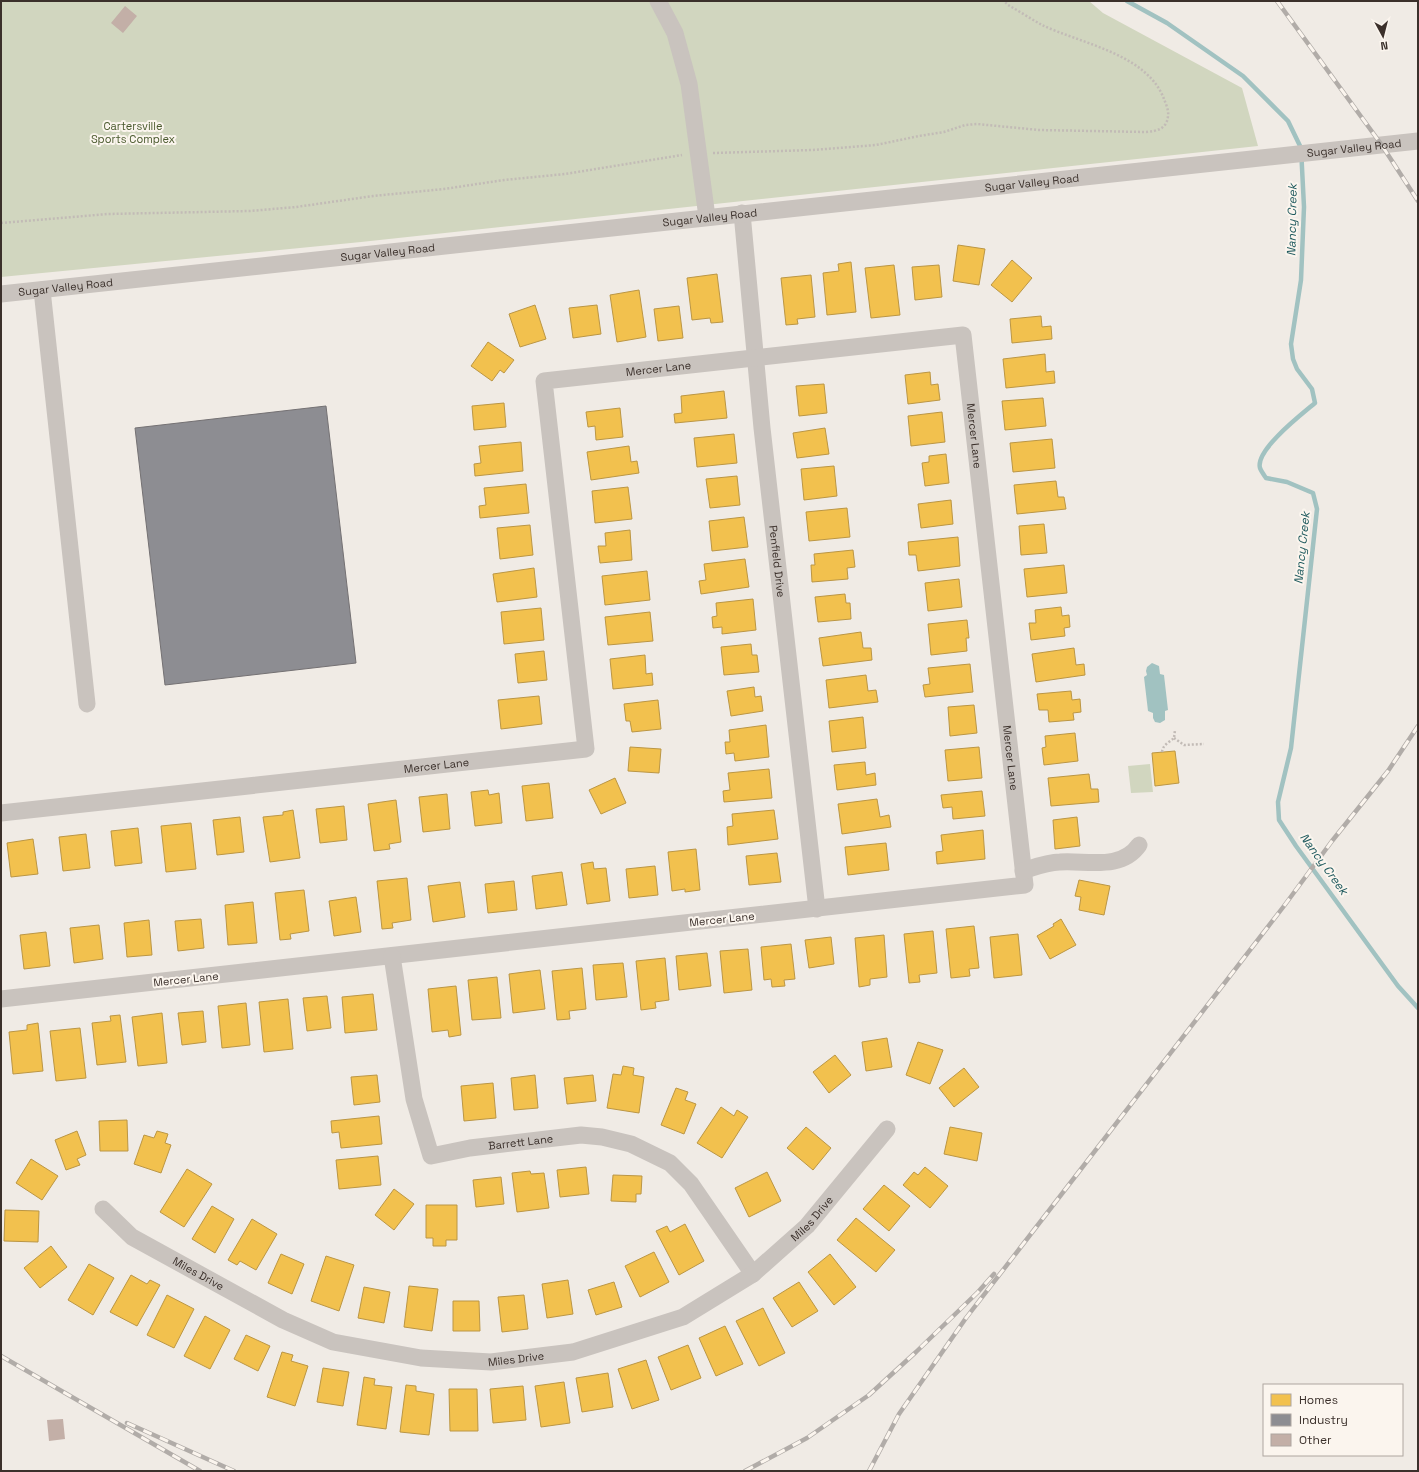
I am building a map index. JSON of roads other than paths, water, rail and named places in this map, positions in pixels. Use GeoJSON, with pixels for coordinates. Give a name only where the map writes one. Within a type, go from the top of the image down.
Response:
{"type":"FeatureCollection","features":[{"type":"Feature","properties":{"kind":"street"},"geometry":{"type":"LineString","coordinates":[[658,1],[675,33],[689,84],[707,217]]}},
{"type":"Feature","properties":{"kind":"street","name":"Sugar Valley Road"},"geometry":{"type":"LineString","coordinates":[[1,294],[1418,140]]}},
{"type":"Feature","properties":{"kind":"street","name":"Penfield Drive"},"geometry":{"type":"LineString","coordinates":[[742,213],[762,428],[817,909]]}},
{"type":"Feature","properties":{"kind":"street"},"geometry":{"type":"LineString","coordinates":[[42,290],[86,704]]}},
{"type":"Feature","properties":{"kind":"street","name":"Mercer Lane"},"geometry":{"type":"LineString","coordinates":[[1,813],[586,749],[544,381],[963,335],[1025,885],[1,999]]}},
{"type":"Feature","properties":{"kind":"street"},"geometry":{"type":"LineString","coordinates":[[1023,870],[1061,862],[1090,863],[1118,860],[1130,855],[1139,845]]}},
{"type":"Feature","properties":{"kind":"street","name":"Barrett Lane"},"geometry":{"type":"LineString","coordinates":[[392,956],[414,1099],[431,1156],[470,1148],[581,1135],[602,1137],[631,1144],[670,1163],[691,1184],[753,1274]]}},
{"type":"Feature","properties":{"kind":"street","name":"Miles Drive"},"geometry":{"type":"LineString","coordinates":[[102,1208],[132,1237],[283,1320],[333,1342],[421,1358],[491,1362],[573,1352],[683,1317],[753,1274],[808,1226],[887,1129]]}},
{"type":"Feature","properties":{"kind":"water"},"geometry":{"type":"Polygon","coordinates":[[[1152,663],[1159,666],[1160,674],[1164,675],[1168,710],[1165,711],[1165,720],[1160,723],[1155,722],[1153,713],[1148,711],[1144,677],[1147,675],[1147,667],[1152,663]]]}},
{"type":"Feature","properties":{"kind":"waterway","name":"Nancy Creek"},"geometry":{"type":"LineString","coordinates":[[1127,1],[1167,23],[1243,76],[1288,121],[1301,148],[1304,207],[1301,280],[1291,344],[1293,359],[1297,369],[1312,389],[1315,403],[1272,442],[1260,460],[1260,468],[1266,478],[1287,482],[1313,493],[1317,509],[1291,748],[1278,802],[1279,820],[1296,846],[1398,986],[1418,1008]]}},
{"type":"Feature","properties":{"kind":"railway"},"geometry":{"type":"LineString","coordinates":[[1277,1],[1381,144],[1418,201]]}},
{"type":"Feature","properties":{"kind":"railway"},"geometry":{"type":"LineString","coordinates":[[869,1471],[899,1414],[966,1318],[1284,906],[1332,841],[1388,771],[1418,726]]}},
{"type":"Feature","properties":{"kind":"railway"},"geometry":{"type":"LineString","coordinates":[[745,1471],[807,1438],[869,1395],[978,1292],[994,1274]]}},
{"type":"Feature","properties":{"kind":"railway"},"geometry":{"type":"LineString","coordinates":[[1,1356],[200,1471]]}},
{"type":"Feature","properties":{"kind":"railway"},"geometry":{"type":"LineString","coordinates":[[127,1423],[234,1471]]}},
{"type":"Feature","properties":{"kind":"park label","name":"Cartersville Sports Complex"},"geometry":{"type":"Point","coordinates":[133,132]}}]}
